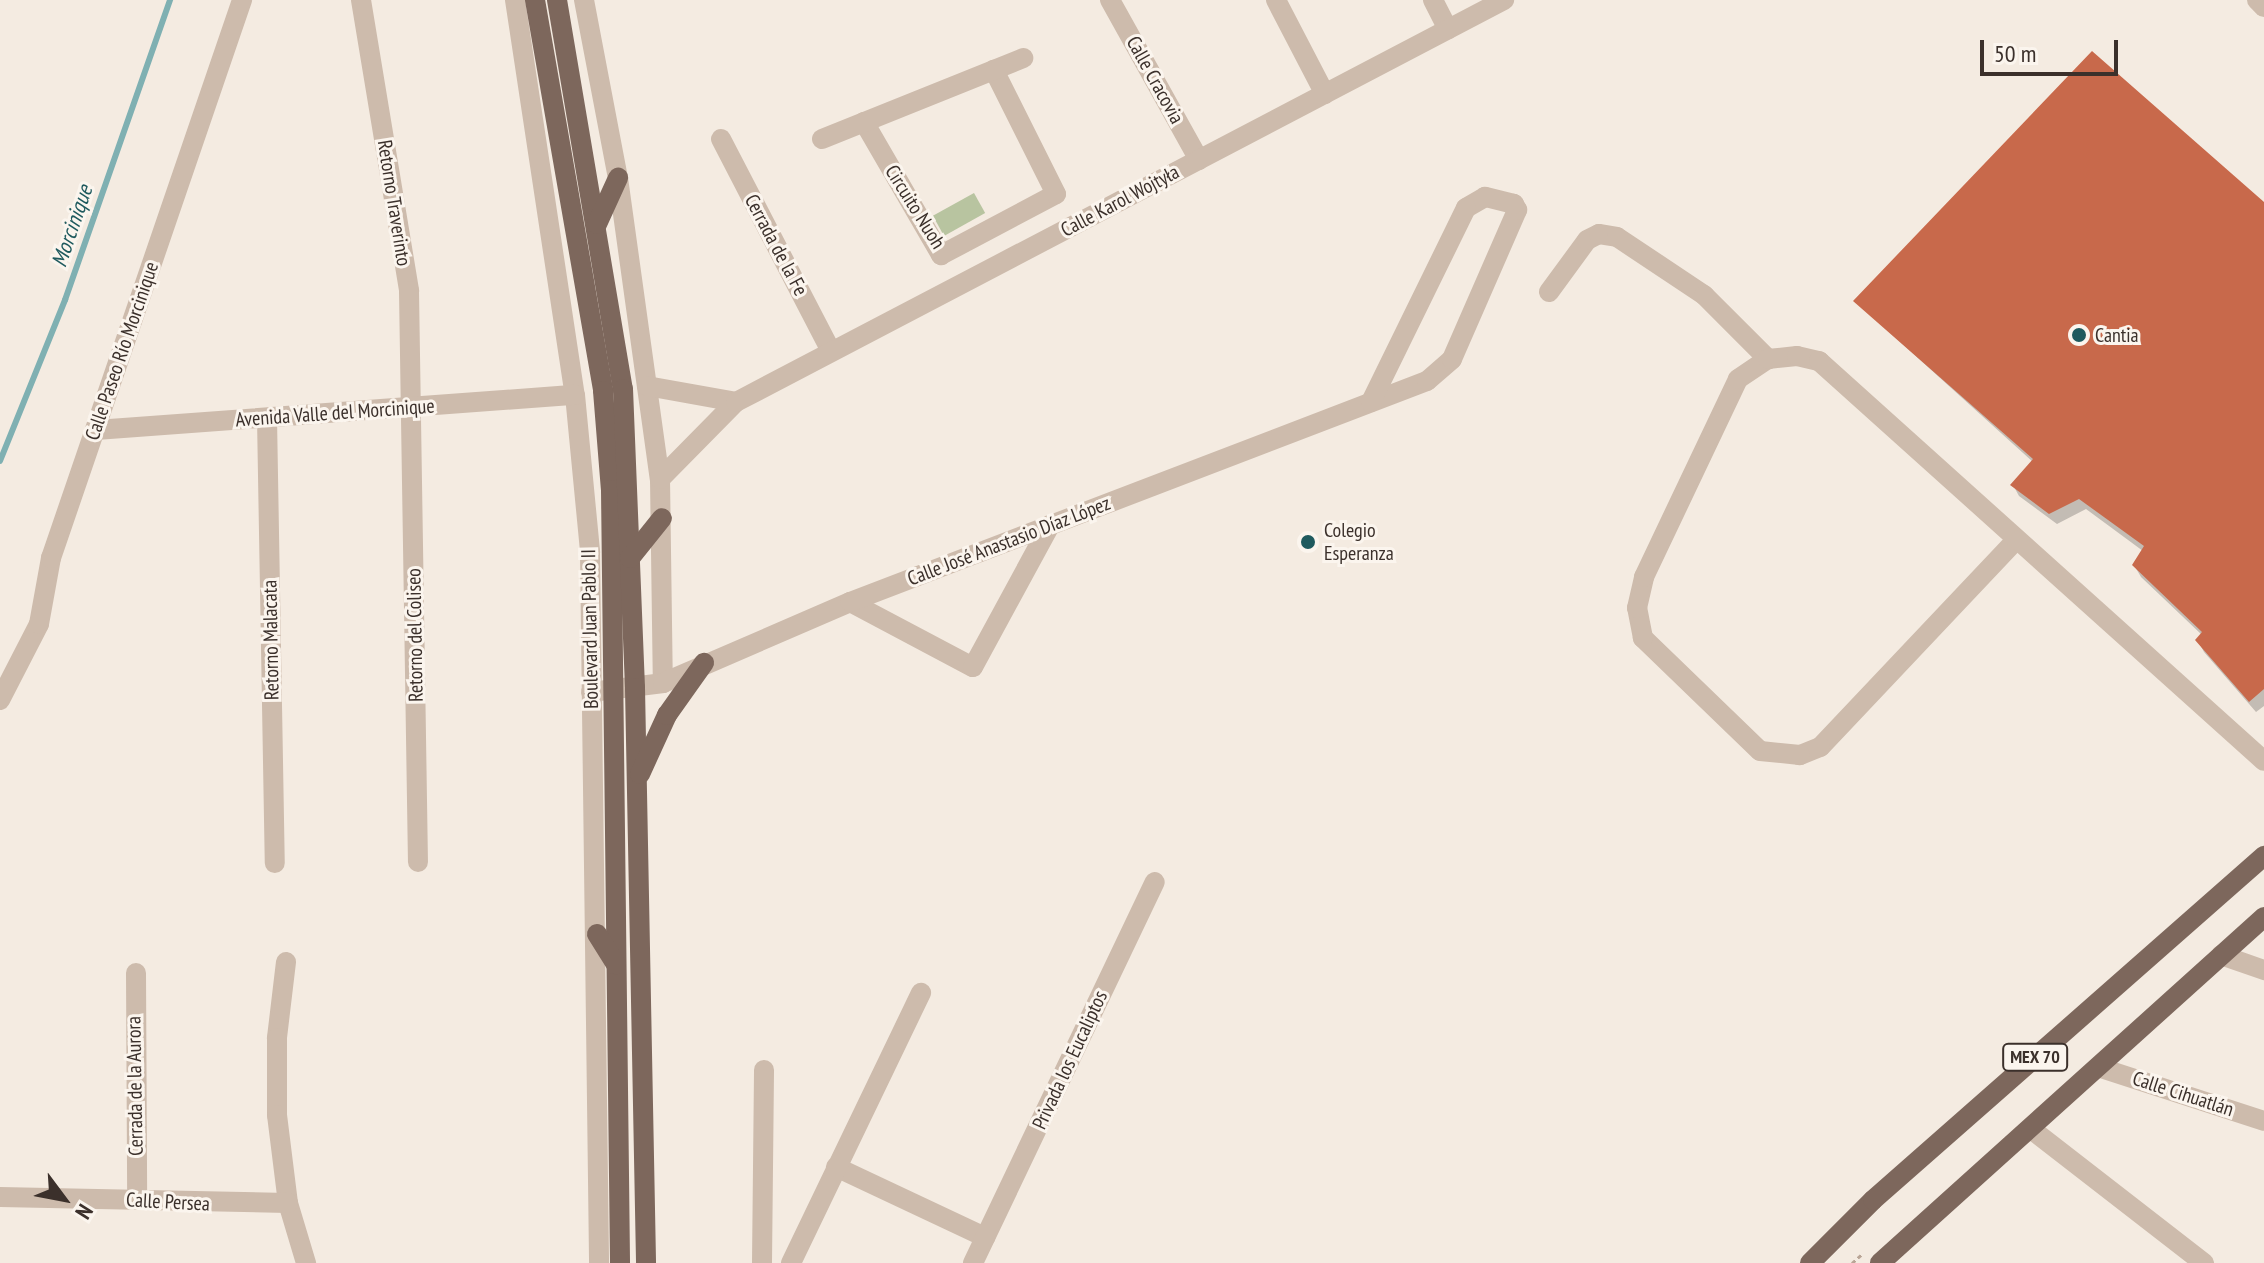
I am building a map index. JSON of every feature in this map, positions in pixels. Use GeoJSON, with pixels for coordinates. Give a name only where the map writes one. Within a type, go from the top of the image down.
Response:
{"type":"FeatureCollection","features":[{"type":"Feature","properties":{"kind":"main road","name":"Boulevard Juan Pablo II"},"geometry":{"type":"LineString","coordinates":[[535,0],[603,391],[626,689],[637,781],[646,1263]]}},
{"type":"Feature","properties":{"kind":"main road","name":"Boulevard Juan Pablo II"},"geometry":{"type":"LineString","coordinates":[[557,0],[623,389],[630,558],[618,968],[620,1263]]}},
{"type":"Feature","properties":{"kind":"main road"},"geometry":{"type":"LineString","coordinates":[[597,224],[618,178]]}},
{"type":"Feature","properties":{"kind":"main road"},"geometry":{"type":"LineString","coordinates":[[630,558],[662,518]]}},
{"type":"Feature","properties":{"kind":"main road"},"geometry":{"type":"LineString","coordinates":[[637,781],[667,715],[704,663]]}},
{"type":"Feature","properties":{"kind":"main road","name":"MEX 70"},"geometry":{"type":"LineString","coordinates":[[1810,1263],[1873,1200],[2264,856]]}},
{"type":"Feature","properties":{"kind":"main road","name":"MEX 70"},"geometry":{"type":"LineString","coordinates":[[1880,1263],[2101,1068],[2264,917]]}},
{"type":"Feature","properties":{"kind":"main road"},"geometry":{"type":"LineString","coordinates":[[597,934],[618,968]]}},
{"type":"Feature","properties":{"kind":"street","name":"Calle Paseo Río Morcinique"},"geometry":{"type":"LineString","coordinates":[[0,700],[39,624],[51,558],[242,0]]}},
{"type":"Feature","properties":{"kind":"street","name":"Retorno Traverinto"},"geometry":{"type":"LineString","coordinates":[[361,0],[409,291],[411,407]]}},
{"type":"Feature","properties":{"kind":"street","name":"Boulevard Juan Pablo II"},"geometry":{"type":"LineString","coordinates":[[515,0],[575,395],[590,552],[599,1263]]}},
{"type":"Feature","properties":{"kind":"street"},"geometry":{"type":"LineString","coordinates":[[584,0],[618,178],[660,479],[663,683]]}},
{"type":"Feature","properties":{"kind":"street","name":"Calle Cracovia"},"geometry":{"type":"LineString","coordinates":[[1110,0],[1199,160]]}},
{"type":"Feature","properties":{"kind":"street"},"geometry":{"type":"LineString","coordinates":[[1276,0],[1325,94]]}},
{"type":"Feature","properties":{"kind":"street"},"geometry":{"type":"LineString","coordinates":[[1433,0],[1448,29]]}},
{"type":"Feature","properties":{"kind":"street","name":"Calle Karol Wojtyła"},"geometry":{"type":"LineString","coordinates":[[660,479],[736,402],[1504,0]]}},
{"type":"Feature","properties":{"kind":"street"},"geometry":{"type":"LineString","coordinates":[[2257,0],[2264,7]]}},
{"type":"Feature","properties":{"kind":"street"},"geometry":{"type":"LineString","coordinates":[[822,139],[1023,58]]}},
{"type":"Feature","properties":{"kind":"street","name":"Circuito Nuoh"},"geometry":{"type":"LineString","coordinates":[[864,122],[941,255],[1056,194],[994,70]]}},
{"type":"Feature","properties":{"kind":"street","name":"Cerrada de la Fe"},"geometry":{"type":"LineString","coordinates":[[721,139],[831,351]]}},
{"type":"Feature","properties":{"kind":"street","name":"Calle José Anastasio Díaz López"},"geometry":{"type":"LineString","coordinates":[[591,692],[663,683],[850,602],[1427,381],[1452,359],[1517,210],[1514,204],[1485,197],[1466,208],[1371,402]]}},
{"type":"Feature","properties":{"kind":"street"},"geometry":{"type":"LineString","coordinates":[[1013,217],[1030,248]]}},
{"type":"Feature","properties":{"kind":"street"},"geometry":{"type":"LineString","coordinates":[[983,233],[999,264]]}},
{"type":"Feature","properties":{"kind":"street"},"geometry":{"type":"LineString","coordinates":[[1549,292],[1587,240],[1599,234],[1617,237],[1704,295],[1768,359]]}},
{"type":"Feature","properties":{"kind":"street"},"geometry":{"type":"LineString","coordinates":[[2016,540],[1820,747],[1781,757],[1760,751],[1643,638],[1637,608],[1644,577],[1738,379],[1768,359],[1797,356],[1819,361],[2264,761]]}},
{"type":"Feature","properties":{"kind":"street"},"geometry":{"type":"LineString","coordinates":[[647,386],[736,402]]}},
{"type":"Feature","properties":{"kind":"street","name":"Avenida Valle del Morcinique"},"geometry":{"type":"LineString","coordinates":[[96,430],[575,395]]}},
{"type":"Feature","properties":{"kind":"street","name":"Retorno del Coliseo"},"geometry":{"type":"LineString","coordinates":[[411,407],[418,862]]}},
{"type":"Feature","properties":{"kind":"street","name":"Retorno Malacata"},"geometry":{"type":"LineString","coordinates":[[267,418],[275,863]]}},
{"type":"Feature","properties":{"kind":"street"},"geometry":{"type":"LineString","coordinates":[[850,602],[973,667],[1050,525]]}},
{"type":"Feature","properties":{"kind":"street","name":"Privada los Eucaliptos"},"geometry":{"type":"LineString","coordinates":[[973,1263],[1155,882]]}},
{"type":"Feature","properties":{"kind":"street"},"geometry":{"type":"LineString","coordinates":[[2221,955],[2264,970]]}},
{"type":"Feature","properties":{"kind":"street"},"geometry":{"type":"LineString","coordinates":[[286,962],[277,1038],[277,1115],[288,1203],[306,1263]]}},
{"type":"Feature","properties":{"kind":"street","name":"Cerrada de la Aurora"},"geometry":{"type":"LineString","coordinates":[[136,973],[137,1200]]}},
{"type":"Feature","properties":{"kind":"street"},"geometry":{"type":"LineString","coordinates":[[791,1263],[921,993]]}},
{"type":"Feature","properties":{"kind":"street","name":"Calle Cihuatlán"},"geometry":{"type":"LineString","coordinates":[[2101,1068],[2264,1121]]}},
{"type":"Feature","properties":{"kind":"street"},"geometry":{"type":"LineString","coordinates":[[762,1263],[764,1070]]}},
{"type":"Feature","properties":{"kind":"street"},"geometry":{"type":"LineString","coordinates":[[2031,1129],[2204,1263]]}},
{"type":"Feature","properties":{"kind":"street"},"geometry":{"type":"LineString","coordinates":[[836,1167],[985,1237]]}},
{"type":"Feature","properties":{"kind":"street","name":"Calle Persea"},"geometry":{"type":"LineString","coordinates":[[0,1197],[288,1203]]}},
{"type":"Feature","properties":{"kind":"green space"},"geometry":{"type":"Polygon","coordinates":[[[974,193],[985,213],[944,236],[933,216],[974,193]]]}},
{"type":"Feature","properties":{"kind":"building","name":"Cantia"},"geometry":{"type":"Polygon","coordinates":[[[2092,51],[2264,202],[2264,689],[2249,702],[2195,640],[2202,632],[2132,565],[2144,546],[2079,499],[2049,514],[2010,485],[2033,459],[1853,301],[2092,51]]]}},
{"type":"Feature","properties":{"kind":"waterway","name":"Morcinique"},"geometry":{"type":"LineString","coordinates":[[0,461],[65,300],[170,0]]}},
{"type":"Feature","properties":{"kind":"place","name":"Cantia"},"geometry":{"type":"Point","coordinates":[2079,335]}},
{"type":"Feature","properties":{"kind":"place","name":"Colegio Esperanza"},"geometry":{"type":"Point","coordinates":[1308,542]}}]}
